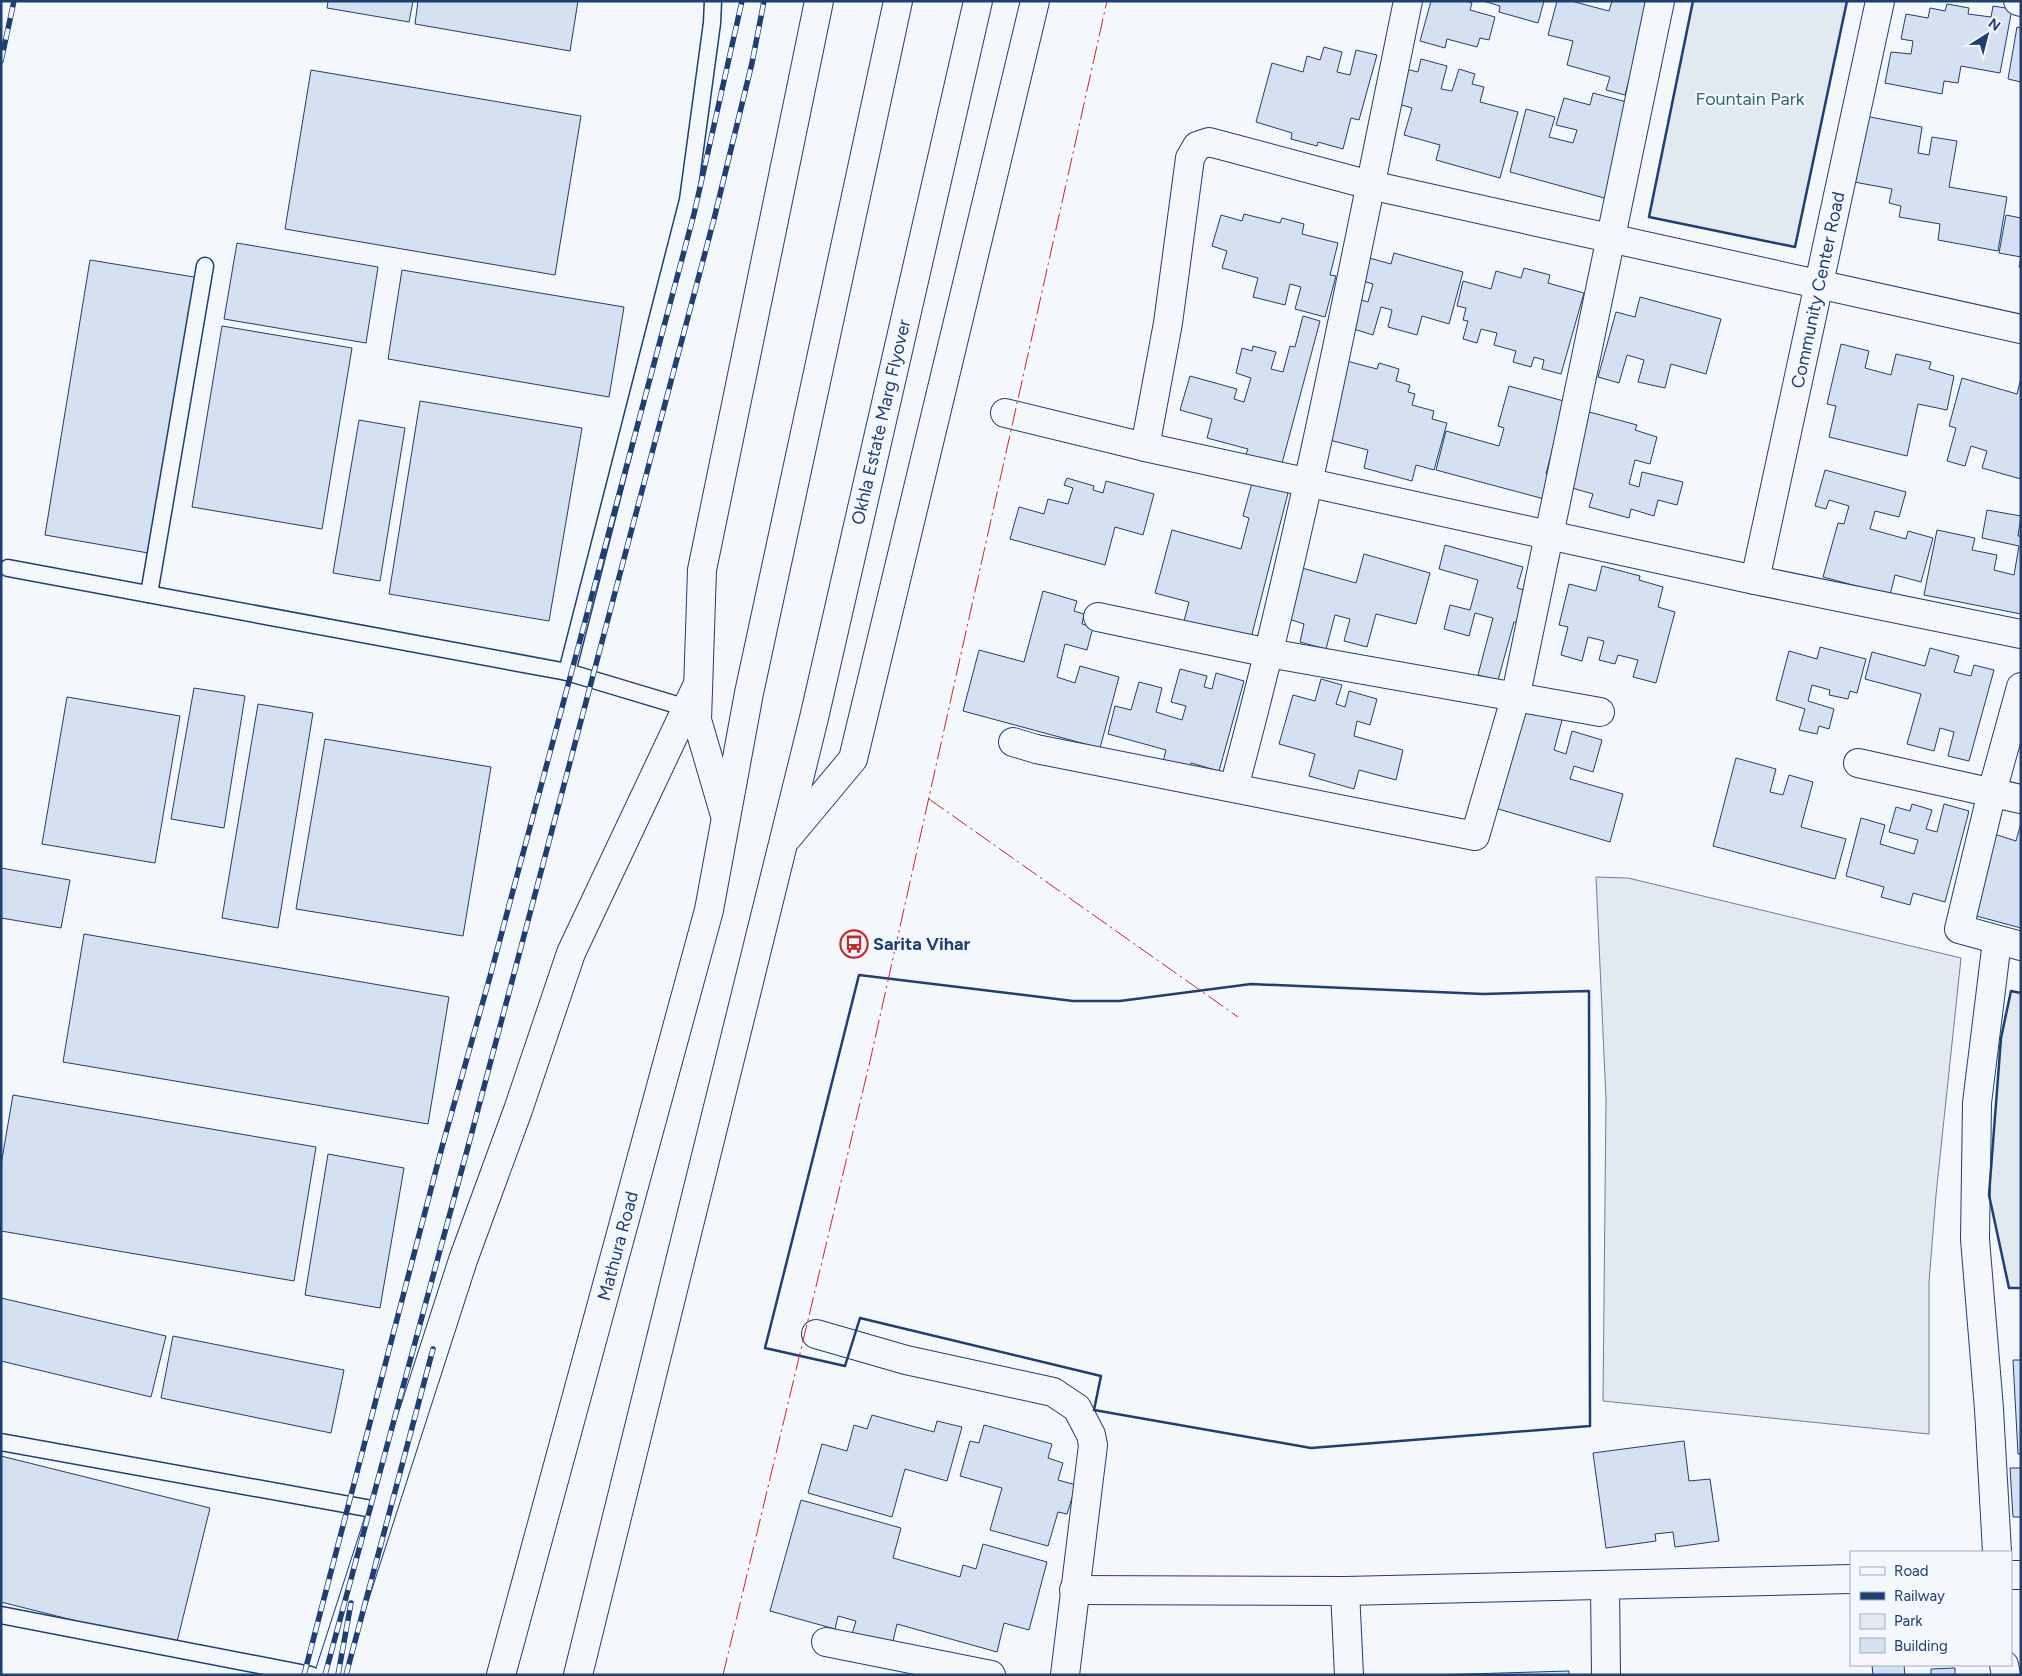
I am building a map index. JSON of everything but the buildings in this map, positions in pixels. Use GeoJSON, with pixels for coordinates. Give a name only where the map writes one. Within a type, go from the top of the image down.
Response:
{"type":"FeatureCollection","features":[{"type":"Feature","properties":{"kind":"main road"},"geometry":{"type":"LineString","coordinates":[[726,816],[696,720],[702,570],[819,1]]}},
{"type":"Feature","properties":{"kind":"main road"},"geometry":{"type":"LineString","coordinates":[[726,816],[748,693],[898,1]]}},
{"type":"Feature","properties":{"kind":"main road","name":"Okhla Estate Marg Flyover"},"geometry":{"type":"LineString","coordinates":[[783,843],[814,718],[978,1]]}},
{"type":"Feature","properties":{"kind":"main road"},"geometry":{"type":"LineString","coordinates":[[578,1675],[783,843],[853,759],[1035,1]]}},
{"type":"Feature","properties":{"kind":"main road"},"geometry":{"type":"LineString","coordinates":[[1234,787],[1269,653],[1308,482],[1408,1]]}},
{"type":"Feature","properties":{"kind":"main road"},"geometry":{"type":"LineString","coordinates":[[1013,742],[1036,749],[1475,836],[1515,698],[1660,1]]}},
{"type":"Feature","properties":{"kind":"main road","name":"Community Center Road"},"geometry":{"type":"LineString","coordinates":[[1755,580],[1880,1]]}},
{"type":"Feature","properties":{"kind":"main road"},"geometry":{"type":"LineString","coordinates":[[1145,447],[1168,323],[1190,158],[1197,146],[1209,142],[1370,185],[2021,329]]}},
{"type":"Feature","properties":{"kind":"main road"},"geometry":{"type":"LineString","coordinates":[[1005,413],[1145,447],[1755,580],[2021,634]]}},
{"type":"Feature","properties":{"kind":"main road"},"geometry":{"type":"LineString","coordinates":[[1098,617],[1269,653],[1600,712]]}},
{"type":"Feature","properties":{"kind":"main road"},"geometry":{"type":"LineString","coordinates":[[330,1675],[463,1260],[518,1110],[571,953],[698,684]]}},
{"type":"Feature","properties":{"kind":"main road"},"geometry":{"type":"LineString","coordinates":[[1997,1551],[1989,1409],[1975,1239],[1977,1103],[2009,944],[1959,929],[1992,792],[2021,687]]}},
{"type":"Feature","properties":{"kind":"main road"},"geometry":{"type":"LineString","coordinates":[[1858,763],[2021,799]]}},
{"type":"Feature","properties":{"kind":"main road","name":"Mathura Road"},"geometry":{"type":"LineString","coordinates":[[501,1675],[710,910],[726,816]]}},
{"type":"Feature","properties":{"kind":"main road"},"geometry":{"type":"LineString","coordinates":[[816,1334],[906,1360],[1053,1392],[1077,1408],[1086,1423],[1093,1445],[1065,1675]]}},
{"type":"Feature","properties":{"kind":"main road"},"geometry":{"type":"LineString","coordinates":[[1074,1590],[1346,1591],[1850,1580]]}},
{"type":"Feature","properties":{"kind":"main road"},"geometry":{"type":"LineString","coordinates":[[1605,1586],[1606,1675]]}},
{"type":"Feature","properties":{"kind":"main road"},"geometry":{"type":"LineString","coordinates":[[1346,1591],[1349,1675]]}},
{"type":"Feature","properties":{"kind":"main road"},"geometry":{"type":"LineString","coordinates":[[826,1642],[991,1675]]}},
{"type":"Feature","properties":{"kind":"lane"},"geometry":{"type":"LineString","coordinates":[[566,672],[688,200],[712,23],[713,1]]}},
{"type":"Feature","properties":{"kind":"lane"},"geometry":{"type":"LineString","coordinates":[[149,594],[205,266]]}},
{"type":"Feature","properties":{"kind":"lane"},"geometry":{"type":"LineString","coordinates":[[8,568],[566,672],[687,708]]}},
{"type":"Feature","properties":{"kind":"lane"},"geometry":{"type":"LineString","coordinates":[[1,1442],[383,1511]]}},
{"type":"Feature","properties":{"kind":"lane"},"geometry":{"type":"LineString","coordinates":[[1,1615],[311,1675]]}},
{"type":"Feature","properties":{"kind":"green space","name":"Fountain Park"},"geometry":{"type":"Polygon","coordinates":[[[1693,1],[1847,1],[1795,247],[1649,217],[1693,1]]]}},
{"type":"Feature","properties":{"kind":"green space"},"geometry":{"type":"Polygon","coordinates":[[[1596,877],[1628,878],[1961,958],[1936,1195],[1929,1282],[1929,1434],[1603,1401],[1606,1099],[1596,877]]]}},
{"type":"Feature","properties":{"kind":"green space"},"geometry":{"type":"Polygon","coordinates":[[[2011,991],[2021,993],[2021,1288],[2009,1288],[1989,1195],[2001,1038],[2011,991]]]}},
{"type":"Feature","properties":{"kind":"railway"},"geometry":{"type":"LineString","coordinates":[[1,61],[14,1]]}},
{"type":"Feature","properties":{"kind":"railway"},"geometry":{"type":"LineString","coordinates":[[304,1675],[442,1147],[491,973],[694,214],[742,1]]}},
{"type":"Feature","properties":{"kind":"railway"},"geometry":{"type":"LineString","coordinates":[[325,1675],[472,1132],[714,219],[752,63],[764,1]]}},
{"type":"Feature","properties":{"kind":"railway"},"geometry":{"type":"LineString","coordinates":[[346,1675],[433,1349]]}},
{"type":"Feature","properties":{"kind":"railway"},"geometry":{"type":"LineString","coordinates":[[338,1675],[351,1603]]}},
{"type":"Feature","properties":{"kind":"wall"},"geometry":{"type":"LineString","coordinates":[[1693,1],[1649,217],[1795,247],[1847,1]]}},
{"type":"Feature","properties":{"kind":"wall"},"geometry":{"type":"LineString","coordinates":[[859,975],[1073,1001],[1120,1001],[1251,984],[1483,994],[1589,991],[1590,1426],[1311,1448],[1094,1410],[1101,1376],[860,1318],[845,1366],[765,1348],[859,975]]}},
{"type":"Feature","properties":{"kind":"wall"},"geometry":{"type":"LineString","coordinates":[[2021,993],[2011,991],[2001,1038],[1989,1195],[2009,1288],[2021,1288]]}},
{"type":"Feature","properties":{"kind":"power"},"geometry":{"type":"LineString","coordinates":[[723,1675],[870,1061],[1107,1]]}},
{"type":"Feature","properties":{"kind":"power"},"geometry":{"type":"LineString","coordinates":[[929,799],[1238,1017]]}},
{"type":"Feature","properties":{"kind":"place","name":"Sarita Vihar"},"geometry":{"type":"Point","coordinates":[854,944]}}]}
